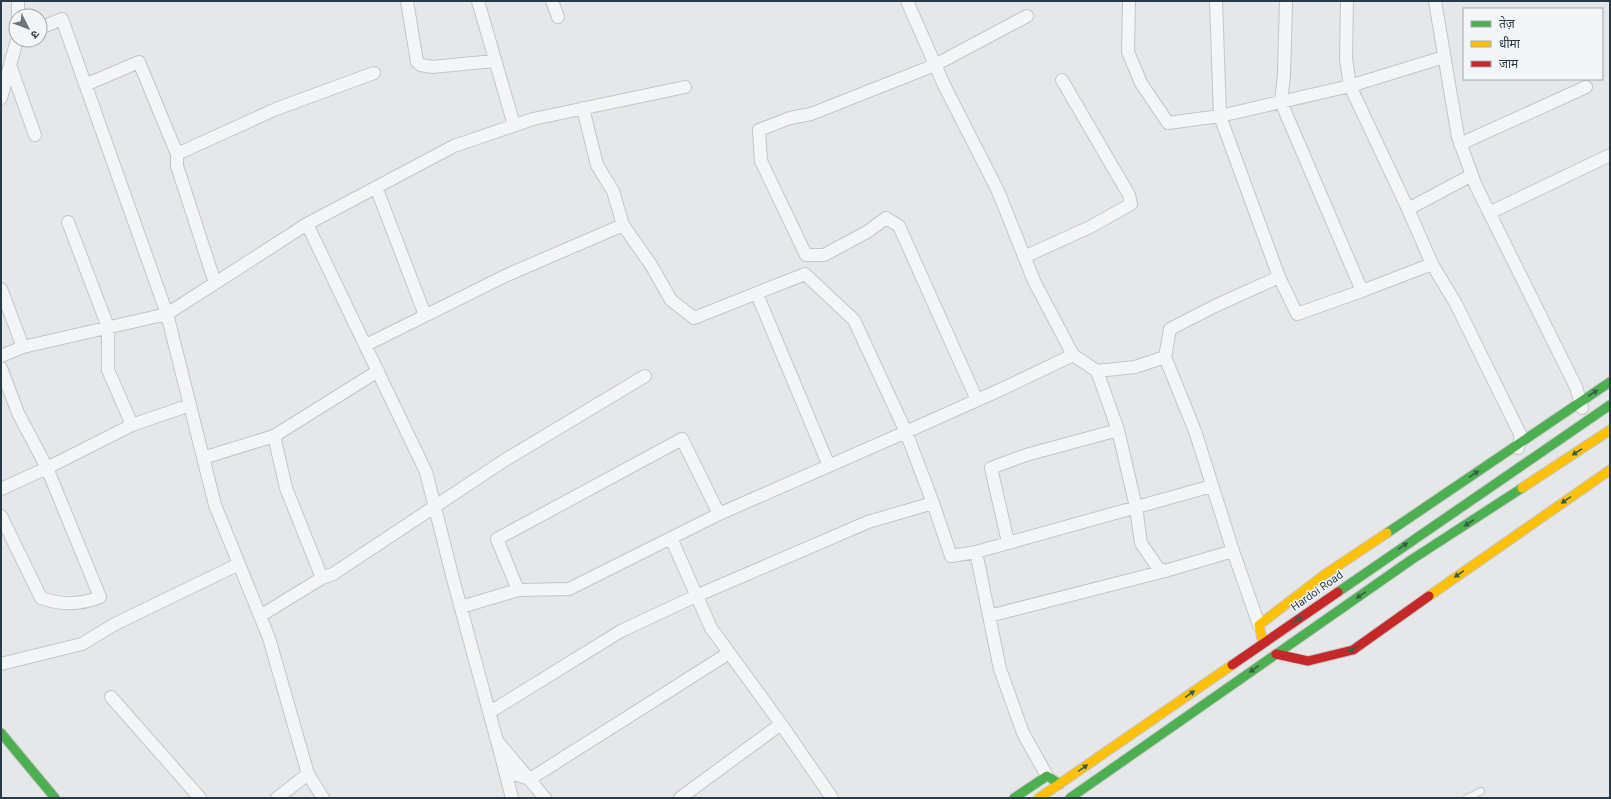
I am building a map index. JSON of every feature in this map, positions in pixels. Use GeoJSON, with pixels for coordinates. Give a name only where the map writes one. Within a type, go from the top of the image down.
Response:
{"type":"FeatureCollection","features":[{"type":"Feature","properties":{"kind":"main road"},"geometry":{"type":"LineString","coordinates":[[1263,643],[1259,625],[1324,576],[1610,382]]}},
{"type":"Feature","properties":{"kind":"main road","name":"Hardoi Road"},"geometry":{"type":"LineString","coordinates":[[1039,798],[1610,405]]}},
{"type":"Feature","properties":{"kind":"main road"},"geometry":{"type":"LineString","coordinates":[[1072,797],[1411,560],[1610,430]]}},
{"type":"Feature","properties":{"kind":"main road"},"geometry":{"type":"LineString","coordinates":[[1276,654],[1308,661],[1353,650],[1610,470]]}},
{"type":"Feature","properties":{"kind":"main road"},"geometry":{"type":"LineString","coordinates":[[1,733],[54,798]]}},
{"type":"Feature","properties":{"kind":"main road"},"geometry":{"type":"LineString","coordinates":[[1014,798],[1047,776],[1060,784]]}},
{"type":"Feature","properties":{"kind":"street"},"geometry":{"type":"LineString","coordinates":[[407,1],[417,62],[420,65],[432,67],[494,61]]}},
{"type":"Feature","properties":{"kind":"street"},"geometry":{"type":"LineString","coordinates":[[478,1],[494,61],[514,125]]}},
{"type":"Feature","properties":{"kind":"street"},"geometry":{"type":"LineString","coordinates":[[552,1],[558,17]]}},
{"type":"Feature","properties":{"kind":"street"},"geometry":{"type":"LineString","coordinates":[[907,1],[935,64],[998,191],[1034,281],[1073,355],[1097,371],[1118,430],[1136,507],[1141,543],[1158,568],[1165,571]]}},
{"type":"Feature","properties":{"kind":"street"},"geometry":{"type":"LineString","coordinates":[[1129,1],[1128,52],[1141,83],[1168,123],[1220,116],[1350,86],[1444,57]]}},
{"type":"Feature","properties":{"kind":"street"},"geometry":{"type":"LineString","coordinates":[[1216,1],[1220,116],[1279,277],[1297,314],[1432,264]]}},
{"type":"Feature","properties":{"kind":"street"},"geometry":{"type":"LineString","coordinates":[[1286,1],[1284,75],[1281,102],[1362,291]]}},
{"type":"Feature","properties":{"kind":"street"},"geometry":{"type":"LineString","coordinates":[[1347,1],[1346,59],[1350,86],[1408,209],[1432,264],[1456,304],[1521,436],[1512,472]]}},
{"type":"Feature","properties":{"kind":"street"},"geometry":{"type":"LineString","coordinates":[[1435,1],[1460,144],[1489,213],[1576,387],[1586,421]]}},
{"type":"Feature","properties":{"kind":"street"},"geometry":{"type":"LineString","coordinates":[[977,400],[899,226],[886,218],[866,232],[824,255],[806,255],[761,162],[759,130],[790,118],[811,114],[935,64],[1027,16]]}},
{"type":"Feature","properties":{"kind":"street"},"geometry":{"type":"LineString","coordinates":[[48,25],[62,19],[167,314],[215,505],[269,638],[308,774],[323,798]]}},
{"type":"Feature","properties":{"kind":"street"},"geometry":{"type":"LineString","coordinates":[[1,98],[15,48]]}},
{"type":"Feature","properties":{"kind":"street"},"geometry":{"type":"LineString","coordinates":[[85,85],[138,62],[177,154],[177,166],[215,283]]}},
{"type":"Feature","properties":{"kind":"street"},"geometry":{"type":"LineString","coordinates":[[10,65],[35,135]]}},
{"type":"Feature","properties":{"kind":"street"},"geometry":{"type":"LineString","coordinates":[[177,154],[276,108],[374,73]]}},
{"type":"Feature","properties":{"kind":"street"},"geometry":{"type":"LineString","coordinates":[[1024,257],[1090,227],[1131,204],[1129,195],[1062,80]]}},
{"type":"Feature","properties":{"kind":"street"},"geometry":{"type":"LineString","coordinates":[[1,356],[23,347],[167,314],[307,224],[454,146],[533,119],[685,87]]}},
{"type":"Feature","properties":{"kind":"street"},"geometry":{"type":"LineString","coordinates":[[1460,144],[1586,87]]}},
{"type":"Feature","properties":{"kind":"street"},"geometry":{"type":"LineString","coordinates":[[583,108],[597,165],[613,192],[623,225],[651,265],[671,300],[694,318],[805,274],[854,320],[906,432],[951,556],[976,552],[1212,486]]}},
{"type":"Feature","properties":{"kind":"street"},"geometry":{"type":"LineString","coordinates":[[1489,213],[1610,155]]}},
{"type":"Feature","properties":{"kind":"street"},"geometry":{"type":"LineString","coordinates":[[1408,209],[1472,175]]}},
{"type":"Feature","properties":{"kind":"street"},"geometry":{"type":"LineString","coordinates":[[376,187],[425,315]]}},
{"type":"Feature","properties":{"kind":"street"},"geometry":{"type":"LineString","coordinates":[[68,222],[108,327],[108,370],[132,425]]}},
{"type":"Feature","properties":{"kind":"street"},"geometry":{"type":"LineString","coordinates":[[307,224],[426,472],[512,798]]}},
{"type":"Feature","properties":{"kind":"street"},"geometry":{"type":"LineString","coordinates":[[366,345],[507,275],[623,225]]}},
{"type":"Feature","properties":{"kind":"street"},"geometry":{"type":"LineString","coordinates":[[1259,625],[1233,552],[1195,432],[1165,357],[1170,329],[1215,306],[1279,277]]}},
{"type":"Feature","properties":{"kind":"street"},"geometry":{"type":"LineString","coordinates":[[1,289],[23,347]]}},
{"type":"Feature","properties":{"kind":"street"},"geometry":{"type":"LineString","coordinates":[[757,294],[829,466]]}},
{"type":"Feature","properties":{"kind":"street"},"geometry":{"type":"LineString","coordinates":[[461,607],[518,590],[569,589],[719,514],[906,432],[1073,355]]}},
{"type":"Feature","properties":{"kind":"street"},"geometry":{"type":"LineString","coordinates":[[1097,371],[1135,366],[1165,357]]}},
{"type":"Feature","properties":{"kind":"street"},"geometry":{"type":"LineString","coordinates":[[1,368],[18,413],[48,468],[100,596],[86,602],[55,603],[41,598],[1,516]]}},
{"type":"Feature","properties":{"kind":"street"},"geometry":{"type":"LineString","coordinates":[[203,458],[274,436],[378,371]]}},
{"type":"Feature","properties":{"kind":"street"},"geometry":{"type":"LineString","coordinates":[[260,616],[322,578],[333,574],[435,508],[505,460],[645,376]]}},
{"type":"Feature","properties":{"kind":"street"},"geometry":{"type":"LineString","coordinates":[[1,489],[48,468],[132,425],[190,405]]}},
{"type":"Feature","properties":{"kind":"street"},"geometry":{"type":"LineString","coordinates":[[1008,542],[991,468],[1026,455],[1118,430]]}},
{"type":"Feature","properties":{"kind":"street"},"geometry":{"type":"LineString","coordinates":[[274,436],[286,488],[322,578]]}},
{"type":"Feature","properties":{"kind":"street"},"geometry":{"type":"LineString","coordinates":[[518,590],[497,538],[682,439],[719,514]]}},
{"type":"Feature","properties":{"kind":"street"},"geometry":{"type":"LineString","coordinates":[[490,712],[621,631],[696,596],[868,522],[933,503]]}},
{"type":"Feature","properties":{"kind":"street"},"geometry":{"type":"LineString","coordinates":[[670,538],[711,628],[781,724],[829,797]]}},
{"type":"Feature","properties":{"kind":"street"},"geometry":{"type":"LineString","coordinates":[[976,552],[1000,669],[1023,734],[1047,776]]}},
{"type":"Feature","properties":{"kind":"street"},"geometry":{"type":"LineString","coordinates":[[989,616],[1233,552]]}},
{"type":"Feature","properties":{"kind":"street"},"geometry":{"type":"LineString","coordinates":[[1,664],[82,644],[115,624],[239,564]]}},
{"type":"Feature","properties":{"kind":"street"},"geometry":{"type":"LineString","coordinates":[[530,779],[729,653]]}},
{"type":"Feature","properties":{"kind":"street"},"geometry":{"type":"LineString","coordinates":[[112,697],[200,798]]}},
{"type":"Feature","properties":{"kind":"street"},"geometry":{"type":"LineString","coordinates":[[680,798],[781,724]]}},
{"type":"Feature","properties":{"kind":"street"},"geometry":{"type":"LineString","coordinates":[[498,741],[545,798]]}},
{"type":"Feature","properties":{"kind":"street"},"geometry":{"type":"LineString","coordinates":[[506,771],[530,779]]}},
{"type":"Feature","properties":{"kind":"street"},"geometry":{"type":"LineString","coordinates":[[277,798],[308,774]]}},
{"type":"Feature","properties":{"kind":"lane"},"geometry":{"type":"LineString","coordinates":[[1468,798],[1481,791]]}},
{"type":"Feature","properties":{"kind":"traffic: fast"},"geometry":{"type":"LineString","coordinates":[[1387,533],[1610,382]]}},
{"type":"Feature","properties":{"kind":"traffic: fast"},"geometry":{"type":"LineString","coordinates":[[1338,592],[1610,405]]}},
{"type":"Feature","properties":{"kind":"traffic: fast"},"geometry":{"type":"LineString","coordinates":[[1070,798],[1411,560],[1522,488]]}},
{"type":"Feature","properties":{"kind":"traffic: fast"},"geometry":{"type":"LineString","coordinates":[[1,733],[55,798]]}},
{"type":"Feature","properties":{"kind":"traffic: fast"},"geometry":{"type":"LineString","coordinates":[[1014,798],[1047,776],[1060,784]]}},
{"type":"Feature","properties":{"kind":"traffic: slow"},"geometry":{"type":"LineString","coordinates":[[1522,488],[1610,430]]}},
{"type":"Feature","properties":{"kind":"traffic: slow"},"geometry":{"type":"LineString","coordinates":[[1429,596],[1610,470]]}},
{"type":"Feature","properties":{"kind":"traffic: slow"},"geometry":{"type":"LineString","coordinates":[[1263,643],[1259,625],[1324,575],[1387,533]]}},
{"type":"Feature","properties":{"kind":"traffic: slow"},"geometry":{"type":"LineString","coordinates":[[1039,798],[1232,665]]}},
{"type":"Feature","properties":{"kind":"traffic: jam"},"geometry":{"type":"LineString","coordinates":[[1232,665],[1338,592]]}},
{"type":"Feature","properties":{"kind":"traffic: jam"},"geometry":{"type":"LineString","coordinates":[[1276,654],[1308,661],[1353,650],[1429,596]]}}]}
